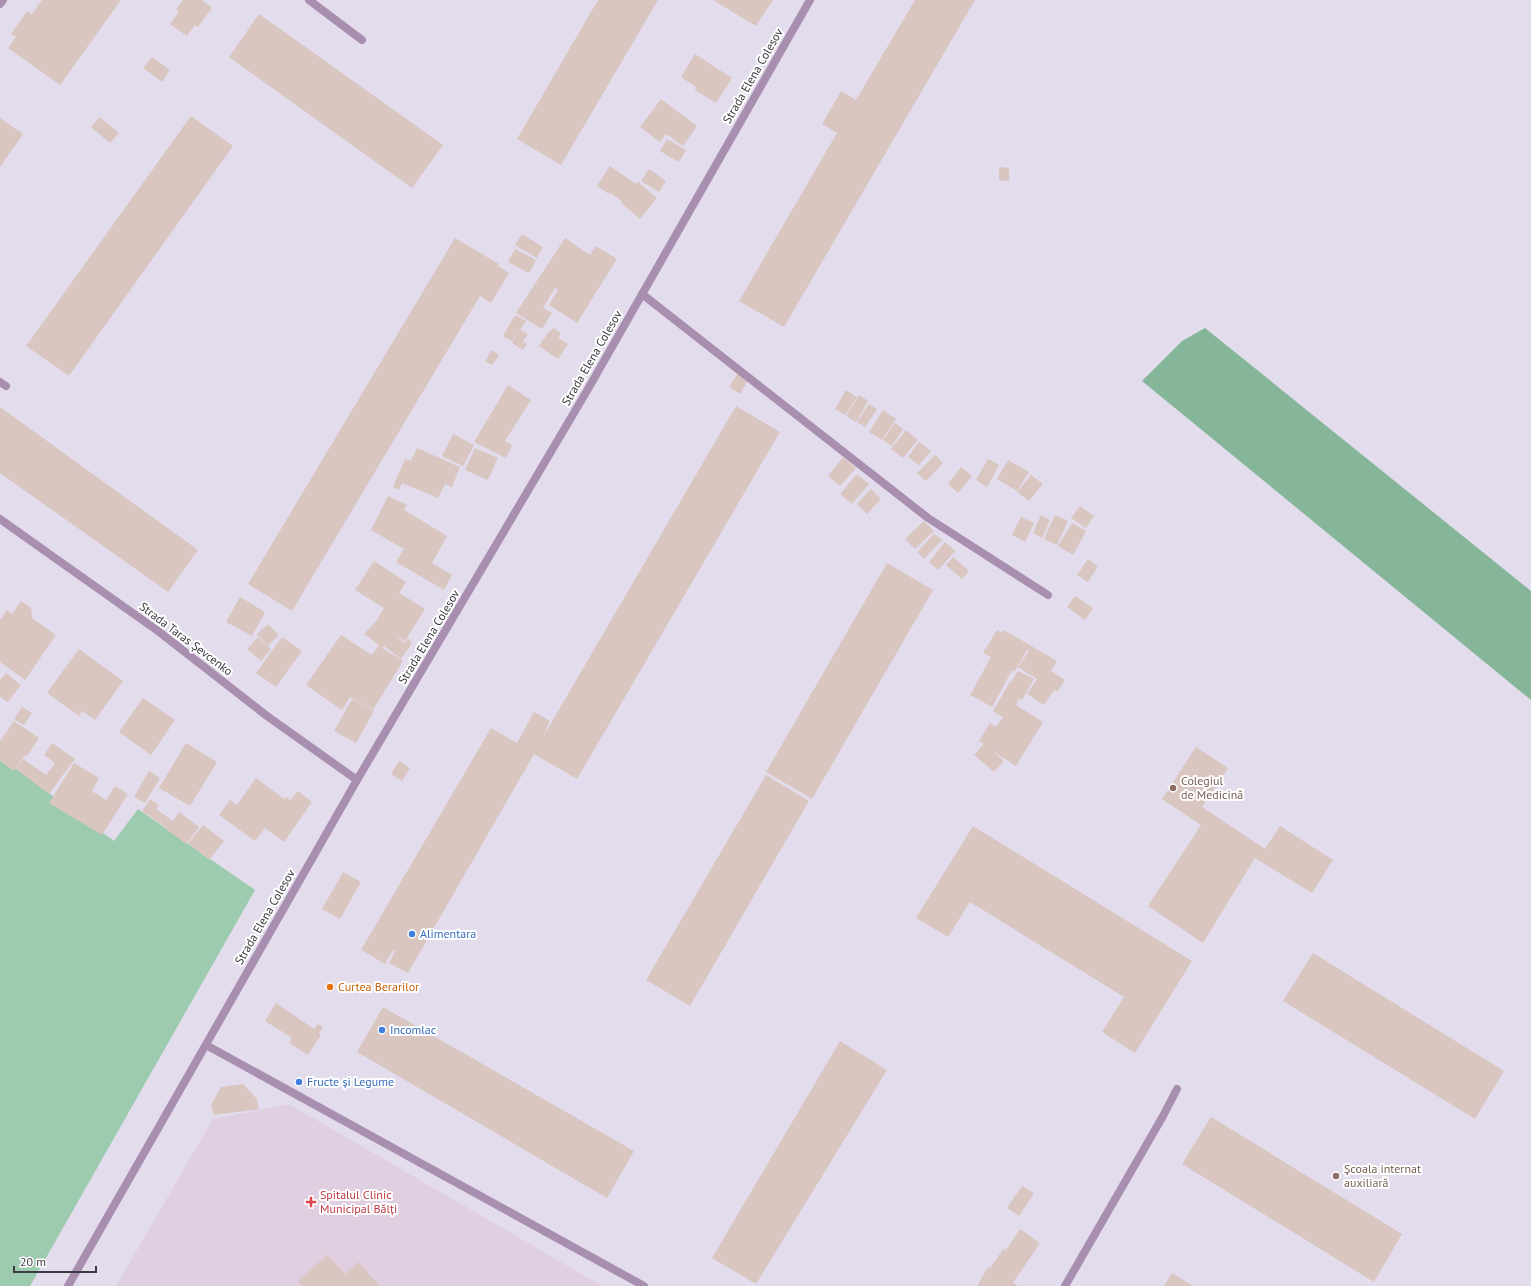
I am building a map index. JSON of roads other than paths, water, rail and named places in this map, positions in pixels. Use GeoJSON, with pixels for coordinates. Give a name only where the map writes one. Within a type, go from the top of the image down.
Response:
{"type":"FeatureCollection","features":[{"type":"Feature","properties":{"kind":"street"},"geometry":{"type":"LineString","coordinates":[[0,4],[3,0]]}},
{"type":"Feature","properties":{"kind":"street"},"geometry":{"type":"LineString","coordinates":[[309,0],[362,40]]}},
{"type":"Feature","properties":{"kind":"street","name":"Strada Elena Colesov"},"geometry":{"type":"LineString","coordinates":[[68,1286],[357,780],[584,396],[810,0]]}},
{"type":"Feature","properties":{"kind":"street"},"geometry":{"type":"LineString","coordinates":[[642,294],[928,518],[1048,595]]}},
{"type":"Feature","properties":{"kind":"street","name":"Strada Taras Șevcenko"},"geometry":{"type":"LineString","coordinates":[[0,519],[158,631],[267,716],[357,780]]}},
{"type":"Feature","properties":{"kind":"street"},"geometry":{"type":"LineString","coordinates":[[206,1045],[644,1286]]}},
{"type":"Feature","properties":{"kind":"street"},"geometry":{"type":"LineString","coordinates":[[1065,1286],[1177,1089]]}},
{"type":"Feature","properties":{"kind":"place","name":"Colegiul de Medicină"},"geometry":{"type":"Point","coordinates":[1173,788]}},
{"type":"Feature","properties":{"kind":"place","name":"Alimentara"},"geometry":{"type":"Point","coordinates":[412,934]}},
{"type":"Feature","properties":{"kind":"place","name":"Curtea Berarilor"},"geometry":{"type":"Point","coordinates":[330,987]}},
{"type":"Feature","properties":{"kind":"place","name":"Incomlac"},"geometry":{"type":"Point","coordinates":[382,1030]}},
{"type":"Feature","properties":{"kind":"place","name":"Fructe și Legume"},"geometry":{"type":"Point","coordinates":[299,1082]}},
{"type":"Feature","properties":{"kind":"place","name":"Şcoala internat auxiliară"},"geometry":{"type":"Point","coordinates":[1336,1176]}},
{"type":"Feature","properties":{"kind":"place","name":"Spitalul Clinic Municipal Bălți"},"geometry":{"type":"Point","coordinates":[311,1202]}}]}
